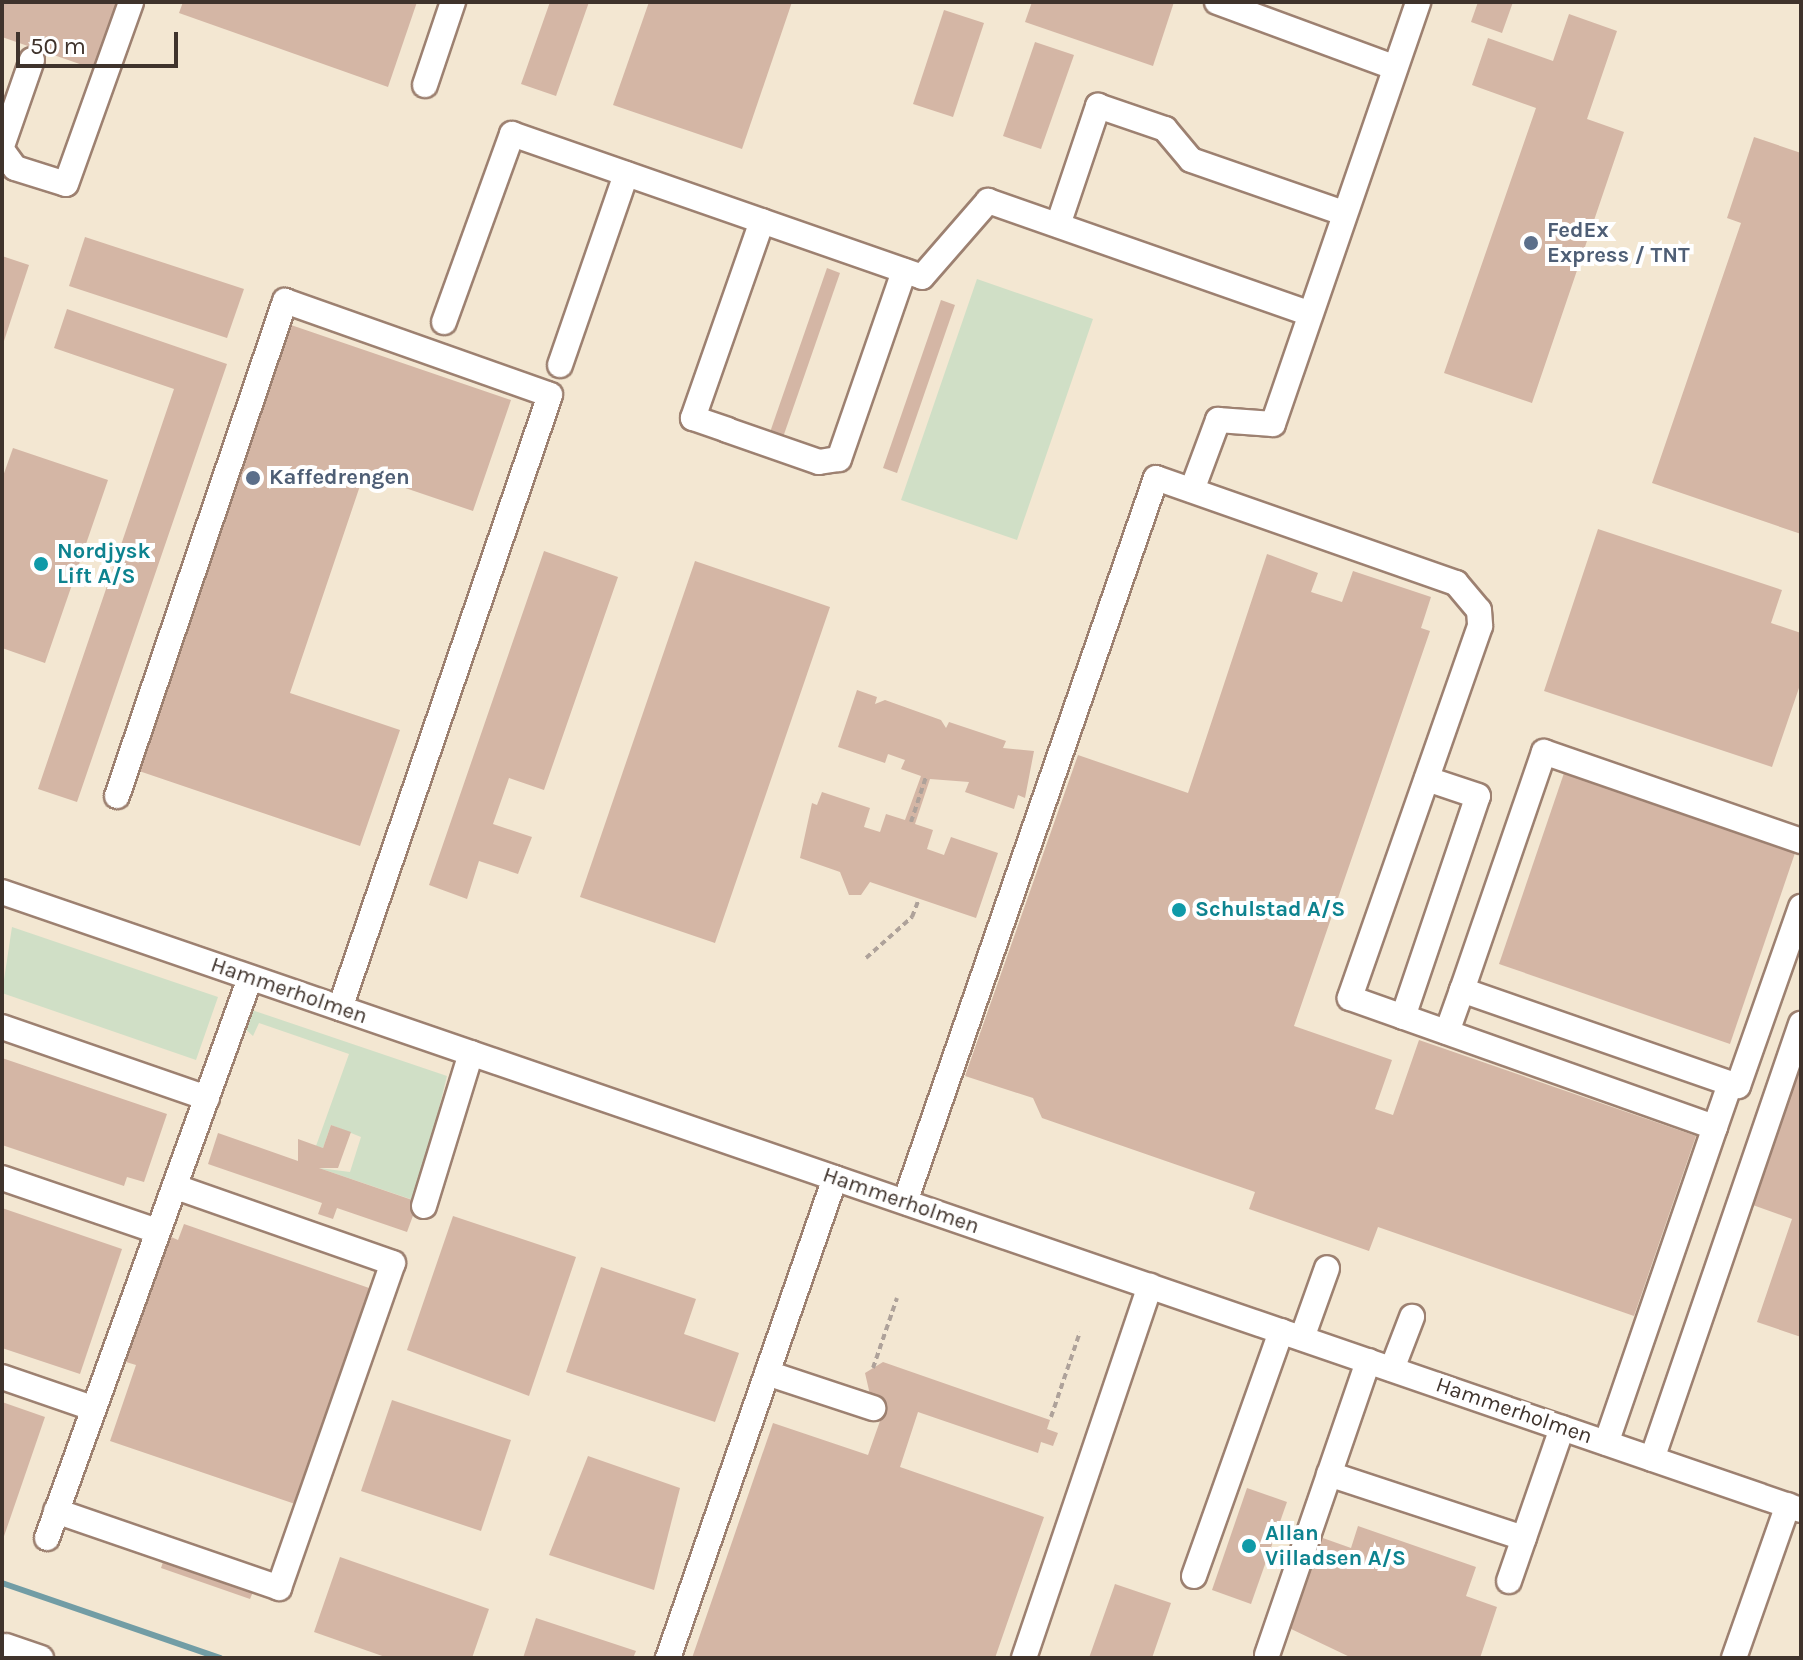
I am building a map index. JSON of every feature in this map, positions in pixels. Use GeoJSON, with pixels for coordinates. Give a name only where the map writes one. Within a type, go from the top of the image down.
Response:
{"type":"FeatureCollection","features":[{"type":"Feature","properties":{"kind":"street"},"geometry":{"type":"LineString","coordinates":[[32,60],[2,148],[15,168],[66,184],[131,2]]}},
{"type":"Feature","properties":{"kind":"street"},"geometry":{"type":"LineString","coordinates":[[425,85],[453,2]]}},
{"type":"Feature","properties":{"kind":"street"},"geometry":{"type":"LineString","coordinates":[[1217,2],[1394,67]]}},
{"type":"Feature","properties":{"kind":"street"},"geometry":{"type":"LineString","coordinates":[[1192,490],[1218,420],[1273,424],[1418,2]]}},
{"type":"Feature","properties":{"kind":"street"},"geometry":{"type":"LineString","coordinates":[[1058,225],[1098,106],[1165,129],[1191,160],[1343,213]]}},
{"type":"Feature","properties":{"kind":"street"},"geometry":{"type":"LineString","coordinates":[[444,322],[512,134],[922,277],[988,201],[1310,314]]}},
{"type":"Feature","properties":{"kind":"street"},"geometry":{"type":"LineString","coordinates":[[560,365],[626,174]]}},
{"type":"Feature","properties":{"kind":"street"},"geometry":{"type":"LineString","coordinates":[[762,221],[693,418],[727,430],[819,462],[839,459],[904,271]]}},
{"type":"Feature","properties":{"kind":"street"},"geometry":{"type":"LineString","coordinates":[[117,796],[285,301],[550,395],[340,1008]]}},
{"type":"Feature","properties":{"kind":"street"},"geometry":{"type":"LineString","coordinates":[[905,1202],[1156,478],[1470,594],[1480,626],[1350,998],[1715,1127]]}},
{"type":"Feature","properties":{"kind":"street"},"geometry":{"type":"LineString","coordinates":[[1447,1032],[1544,752],[1801,841]]}},
{"type":"Feature","properties":{"kind":"street"},"geometry":{"type":"LineString","coordinates":[[1403,1017],[1478,796],[1427,779]]}},
{"type":"Feature","properties":{"kind":"street","name":"Hammerholmen"},"geometry":{"type":"LineString","coordinates":[[3,896],[340,1008],[1794,1507]]}},
{"type":"Feature","properties":{"kind":"street"},"geometry":{"type":"LineString","coordinates":[[1462,990],[1738,1086],[1801,907]]}},
{"type":"Feature","properties":{"kind":"street"},"geometry":{"type":"LineString","coordinates":[[47,1538],[154,1230],[176,1187],[250,978]]}},
{"type":"Feature","properties":{"kind":"street"},"geometry":{"type":"LineString","coordinates":[[1652,1459],[1801,1024]]}},
{"type":"Feature","properties":{"kind":"street"},"geometry":{"type":"LineString","coordinates":[[2,1027],[207,1098]]}},
{"type":"Feature","properties":{"kind":"street"},"geometry":{"type":"LineString","coordinates":[[424,1206],[471,1053]]}},
{"type":"Feature","properties":{"kind":"street"},"geometry":{"type":"LineString","coordinates":[[1606,1443],[1730,1084]]}},
{"type":"Feature","properties":{"kind":"street"},"geometry":{"type":"LineString","coordinates":[[2,1178],[154,1230]]}},
{"type":"Feature","properties":{"kind":"street"},"geometry":{"type":"LineString","coordinates":[[668,1658],[835,1178]]}},
{"type":"Feature","properties":{"kind":"street"},"geometry":{"type":"LineString","coordinates":[[56,1511],[279,1588],[393,1263],[176,1187]]}},
{"type":"Feature","properties":{"kind":"street"},"geometry":{"type":"LineString","coordinates":[[1194,1576],[1291,1335],[1327,1268]]}},
{"type":"Feature","properties":{"kind":"street"},"geometry":{"type":"LineString","coordinates":[[1024,1658],[1150,1286]]}},
{"type":"Feature","properties":{"kind":"street"},"geometry":{"type":"LineString","coordinates":[[1392,1369],[1412,1317]]}},
{"type":"Feature","properties":{"kind":"street"},"geometry":{"type":"LineString","coordinates":[[1267,1655],[1368,1361]]}},
{"type":"Feature","properties":{"kind":"street"},"geometry":{"type":"LineString","coordinates":[[767,1373],[873,1408]]}},
{"type":"Feature","properties":{"kind":"street"},"geometry":{"type":"LineString","coordinates":[[2,1377],[92,1408]]}},
{"type":"Feature","properties":{"kind":"street"},"geometry":{"type":"LineString","coordinates":[[1509,1581],[1562,1428]]}},
{"type":"Feature","properties":{"kind":"street"},"geometry":{"type":"LineString","coordinates":[[1329,1474],[1524,1538]]}},
{"type":"Feature","properties":{"kind":"street"},"geometry":{"type":"LineString","coordinates":[[1734,1658],[1794,1507]]}},
{"type":"Feature","properties":{"kind":"street"},"geometry":{"type":"LineString","coordinates":[[6,1646],[41,1658]]}},
{"type":"Feature","properties":{"kind":"path"},"geometry":{"type":"LineString","coordinates":[[911,822],[926,777]]}},
{"type":"Feature","properties":{"kind":"path"},"geometry":{"type":"LineString","coordinates":[[866,958],[912,917],[919,899]]}},
{"type":"Feature","properties":{"kind":"path"},"geometry":{"type":"LineString","coordinates":[[873,1368],[897,1298]]}},
{"type":"Feature","properties":{"kind":"path"},"geometry":{"type":"LineString","coordinates":[[1051,1417],[1080,1332]]}},
{"type":"Feature","properties":{"kind":"shaded area"},"geometry":{"type":"Polygon","coordinates":[[[2,2],[1801,2],[1801,1658],[2,1658],[2,2]]]}},
{"type":"Feature","properties":{"kind":"green space"},"geometry":{"type":"Polygon","coordinates":[[[977,279],[1093,319],[1017,540],[901,500],[977,279]]]}},
{"type":"Feature","properties":{"kind":"green space"},"geometry":{"type":"Polygon","coordinates":[[[12,927],[218,997],[196,1060],[2,993],[12,927]]]}},
{"type":"Feature","properties":{"kind":"green space"},"geometry":{"type":"Polygon","coordinates":[[[249,1009],[447,1076],[416,1201],[319,1168],[350,1172],[361,1137],[331,1125],[323,1148],[316,1146],[349,1054],[259,1023],[253,1036],[243,1027],[249,1009]]]}},
{"type":"Feature","properties":{"kind":"building"},"geometry":{"type":"Polygon","coordinates":[[[2,2],[118,2],[94,69],[2,37],[2,2]]]}},
{"type":"Feature","properties":{"kind":"building"},"geometry":{"type":"Polygon","coordinates":[[[183,2],[417,2],[388,87],[179,13],[183,2]]]}},
{"type":"Feature","properties":{"kind":"building"},"geometry":{"type":"Polygon","coordinates":[[[550,2],[589,2],[556,96],[521,84],[550,2]]]}},
{"type":"Feature","properties":{"kind":"building"},"geometry":{"type":"Polygon","coordinates":[[[649,2],[792,2],[742,149],[613,105],[649,2]]]}},
{"type":"Feature","properties":{"kind":"building"},"geometry":{"type":"Polygon","coordinates":[[[1032,2],[1174,2],[1153,66],[1025,22],[1032,2]]]}},
{"type":"Feature","properties":{"kind":"building"},"geometry":{"type":"Polygon","coordinates":[[[1478,2],[1513,2],[1502,33],[1471,22],[1478,2]]]}},
{"type":"Feature","properties":{"kind":"building"},"geometry":{"type":"Polygon","coordinates":[[[944,10],[984,23],[953,117],[913,104],[944,10]]]}},
{"type":"Feature","properties":{"kind":"building"},"geometry":{"type":"Polygon","coordinates":[[[1569,14],[1617,31],[1587,119],[1624,132],[1532,403],[1444,373],[1536,108],[1472,85],[1488,38],[1553,61],[1569,14]]]}},
{"type":"Feature","properties":{"kind":"building"},"geometry":{"type":"Polygon","coordinates":[[[1035,42],[1074,55],[1041,149],[1003,136],[1035,42]]]}},
{"type":"Feature","properties":{"kind":"building"},"geometry":{"type":"Polygon","coordinates":[[[1754,137],[1801,153],[1801,534],[1652,483],[1741,223],[1727,218],[1754,137]]]}},
{"type":"Feature","properties":{"kind":"building"},"geometry":{"type":"Polygon","coordinates":[[[85,237],[244,289],[227,338],[69,286],[85,237]]]}},
{"type":"Feature","properties":{"kind":"building"},"geometry":{"type":"Polygon","coordinates":[[[2,256],[29,265],[3,344],[2,344],[2,256]]]}},
{"type":"Feature","properties":{"kind":"building"},"geometry":{"type":"Polygon","coordinates":[[[827,268],[840,273],[781,443],[768,438],[827,268]]]}},
{"type":"Feature","properties":{"kind":"building"},"geometry":{"type":"Polygon","coordinates":[[[941,300],[955,305],[897,473],[883,468],[941,300]]]}},
{"type":"Feature","properties":{"kind":"building"},"geometry":{"type":"Polygon","coordinates":[[[67,309],[227,364],[77,802],[38,789],[174,389],[54,348],[67,309]]]}},
{"type":"Feature","properties":{"kind":"building"},"geometry":{"type":"Polygon","coordinates":[[[291,325],[511,400],[473,511],[364,474],[290,693],[400,730],[360,846],[139,771],[291,325]]]}},
{"type":"Feature","properties":{"kind":"building","name":"Nordjysk Lift A/S"},"geometry":{"type":"Polygon","coordinates":[[[13,448],[108,480],[45,663],[2,648],[2,479],[13,448]]]}},
{"type":"Feature","properties":{"kind":"building"},"geometry":{"type":"Polygon","coordinates":[[[1598,529],[1782,590],[1771,623],[1801,633],[1801,682],[1772,767],[1544,691],[1598,529]]]}},
{"type":"Feature","properties":{"kind":"building"},"geometry":{"type":"Polygon","coordinates":[[[544,551],[618,577],[544,790],[509,778],[493,824],[532,837],[518,874],[479,861],[467,899],[429,885],[544,551]]]}},
{"type":"Feature","properties":{"kind":"building","name":"Schulstad A/S"},"geometry":{"type":"Polygon","coordinates":[[[1267,554],[1318,573],[1311,592],[1342,602],[1353,571],[1431,597],[1421,628],[1430,631],[1294,1026],[1392,1060],[1375,1109],[1393,1115],[1419,1040],[1696,1136],[1634,1316],[1378,1227],[1369,1251],[1249,1209],[1255,1192],[1042,1118],[1033,1098],[965,1076],[1078,755],[1188,793],[1267,554]]]}},
{"type":"Feature","properties":{"kind":"building"},"geometry":{"type":"Polygon","coordinates":[[[695,561],[830,607],[715,943],[580,897],[695,561]]]}},
{"type":"Feature","properties":{"kind":"building"},"geometry":{"type":"Polygon","coordinates":[[[857,690],[877,697],[875,704],[885,700],[941,720],[946,728],[949,722],[1006,741],[1003,748],[1034,751],[1025,798],[1018,795],[1014,809],[965,792],[969,782],[930,779],[915,824],[933,830],[927,849],[944,855],[951,837],[998,853],[976,918],[870,882],[861,895],[849,895],[840,872],[800,858],[812,803],[817,805],[822,792],[870,808],[864,827],[880,832],[886,814],[905,820],[921,776],[901,769],[905,760],[888,754],[885,763],[838,747],[857,690]]]}},
{"type":"Feature","properties":{"kind":"building"},"geometry":{"type":"Polygon","coordinates":[[[1564,773],[1795,853],[1730,1044],[1499,964],[1564,773]]]}},
{"type":"Feature","properties":{"kind":"building"},"geometry":{"type":"Polygon","coordinates":[[[1801,1055],[1801,1337],[1757,1322],[1792,1219],[1750,1204],[1801,1055]]]}},
{"type":"Feature","properties":{"kind":"building"},"geometry":{"type":"Polygon","coordinates":[[[2,1058],[167,1114],[144,1182],[127,1177],[124,1186],[2,1145],[2,1058]]]}},
{"type":"Feature","properties":{"kind":"building"},"geometry":{"type":"Polygon","coordinates":[[[331,1125],[351,1132],[338,1168],[319,1168],[418,1202],[407,1232],[337,1208],[333,1219],[318,1214],[322,1203],[208,1164],[218,1133],[298,1161],[298,1139],[323,1148],[331,1125]]]}},
{"type":"Feature","properties":{"kind":"building"},"geometry":{"type":"Polygon","coordinates":[[[2,1208],[122,1249],[80,1374],[2,1348],[2,1208]]]}},
{"type":"Feature","properties":{"kind":"building"},"geometry":{"type":"Polygon","coordinates":[[[453,1216],[576,1257],[529,1396],[407,1350],[453,1216]]]}},
{"type":"Feature","properties":{"kind":"building"},"geometry":{"type":"Polygon","coordinates":[[[184,1224],[372,1289],[298,1505],[110,1441],[136,1365],[126,1362],[169,1236],[178,1240],[184,1224]]]}},
{"type":"Feature","properties":{"kind":"building"},"geometry":{"type":"Polygon","coordinates":[[[601,1267],[696,1299],[684,1334],[739,1353],[715,1422],[566,1372],[601,1267]]]}},
{"type":"Feature","properties":{"kind":"building"},"geometry":{"type":"Polygon","coordinates":[[[883,1362],[1050,1420],[1047,1429],[1058,1433],[1053,1446],[1041,1442],[1038,1453],[918,1412],[900,1467],[1044,1517],[995,1658],[692,1658],[773,1423],[868,1455],[886,1404],[871,1399],[865,1373],[883,1362]]]}},
{"type":"Feature","properties":{"kind":"building"},"geometry":{"type":"Polygon","coordinates":[[[392,1400],[511,1440],[481,1531],[361,1491],[392,1400]]]}},
{"type":"Feature","properties":{"kind":"building"},"geometry":{"type":"Polygon","coordinates":[[[2,1402],[45,1417],[2,1542],[2,1402]]]}},
{"type":"Feature","properties":{"kind":"building"},"geometry":{"type":"Polygon","coordinates":[[[588,1456],[680,1488],[654,1590],[549,1555],[588,1456]]]}},
{"type":"Feature","properties":{"kind":"building","name":"Allan Villadsen A/S"},"geometry":{"type":"Polygon","coordinates":[[[1247,1488],[1287,1502],[1251,1604],[1212,1590],[1247,1488]]]}},
{"type":"Feature","properties":{"kind":"building"},"geometry":{"type":"Polygon","coordinates":[[[1358,1526],[1476,1567],[1466,1596],[1497,1607],[1480,1658],[1352,1658],[1289,1628],[1320,1537],[1351,1548],[1358,1526]]]}},
{"type":"Feature","properties":{"kind":"building"},"geometry":{"type":"Polygon","coordinates":[[[165,1556],[255,1587],[250,1599],[161,1568],[165,1556]]]}},
{"type":"Feature","properties":{"kind":"building"},"geometry":{"type":"Polygon","coordinates":[[[340,1557],[489,1609],[472,1658],[388,1658],[314,1632],[340,1557]]]}},
{"type":"Feature","properties":{"kind":"building"},"geometry":{"type":"Polygon","coordinates":[[[1115,1584],[1171,1603],[1152,1658],[1089,1658],[1115,1584]]]}},
{"type":"Feature","properties":{"kind":"building"},"geometry":{"type":"Polygon","coordinates":[[[536,1618],[636,1651],[633,1658],[523,1658],[536,1618]]]}},
{"type":"Feature","properties":{"kind":"waterway"},"geometry":{"type":"LineString","coordinates":[[2,1583],[220,1658]]}},
{"type":"Feature","properties":{"kind":"place","name":"FedEx Express / TNT"},"geometry":{"type":"Point","coordinates":[1531,243]}},
{"type":"Feature","properties":{"kind":"place","name":"Kaffedrengen"},"geometry":{"type":"Point","coordinates":[253,478]}},
{"type":"Feature","properties":{"kind":"place","name":"Nordjysk Lift A/S"},"geometry":{"type":"Point","coordinates":[41,564]}},
{"type":"Feature","properties":{"kind":"place","name":"Schulstad A/S"},"geometry":{"type":"Point","coordinates":[1179,910]}},
{"type":"Feature","properties":{"kind":"place","name":"Allan Villadsen A/S"},"geometry":{"type":"Point","coordinates":[1249,1546]}}]}
